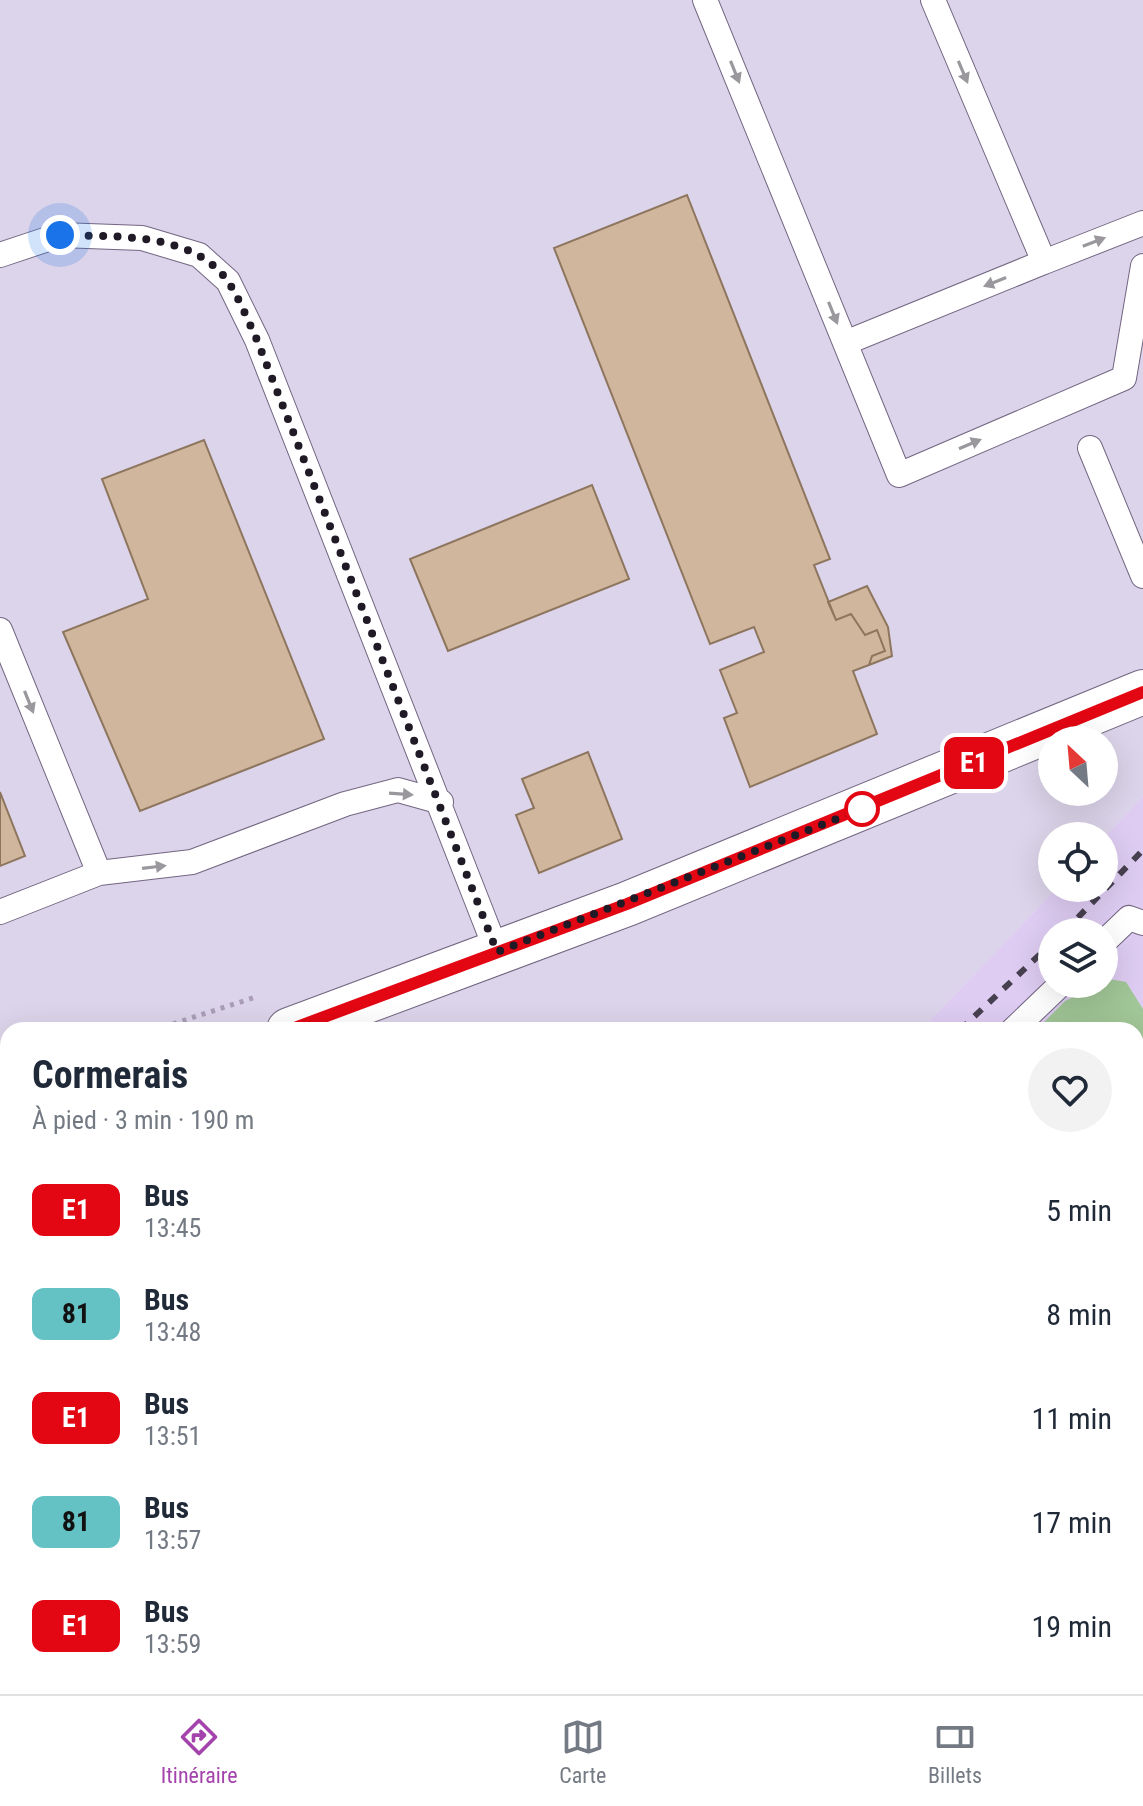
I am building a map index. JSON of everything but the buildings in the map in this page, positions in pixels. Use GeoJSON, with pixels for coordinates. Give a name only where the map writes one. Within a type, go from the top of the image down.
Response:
{"type":"FeatureCollection","features":[{"type":"Feature","properties":{"kind":"main road"},"geometry":{"type":"LineString","coordinates":[[310,1022],[686,880],[1143,692]]}},
{"type":"Feature","properties":{"kind":"lane"},"geometry":{"type":"LineString","coordinates":[[705,0],[899,475],[1124,378],[1143,266]]}},
{"type":"Feature","properties":{"kind":"lane"},"geometry":{"type":"LineString","coordinates":[[933,0],[1044,262]]}},
{"type":"Feature","properties":{"kind":"lane"},"geometry":{"type":"LineString","coordinates":[[845,343],[1143,223]]}},
{"type":"Feature","properties":{"kind":"lane"},"geometry":{"type":"LineString","coordinates":[[0,255],[60,235],[142,238],[199,255],[228,281],[257,340],[441,802],[497,952]]}},
{"type":"Feature","properties":{"kind":"lane"},"geometry":{"type":"LineString","coordinates":[[1090,448],[1143,576]]}},
{"type":"Feature","properties":{"kind":"lane"},"geometry":{"type":"LineString","coordinates":[[0,630],[99,873]]}},
{"type":"Feature","properties":{"kind":"lane"},"geometry":{"type":"LineString","coordinates":[[0,912],[99,873],[192,862],[345,804],[398,790],[441,802]]}},
{"type":"Feature","properties":{"kind":"lane"},"geometry":{"type":"LineString","coordinates":[[1118,929],[1129,918],[1143,923]]}},
{"type":"Feature","properties":{"kind":"lane"},"geometry":{"type":"LineString","coordinates":[[1021,1022],[1046,998]]}},
{"type":"Feature","properties":{"kind":"shaded area"},"geometry":{"type":"Polygon","coordinates":[[[0,0],[1143,0],[1143,796],[1118,823],[1038,822],[1038,902],[1044,902],[929,1022],[0,1022],[0,0]]]}},
{"type":"Feature","properties":{"kind":"shaded area"},"geometry":{"type":"Polygon","coordinates":[[[1143,796],[1143,1022],[929,1022],[1044,902],[1118,902],[1118,823],[1143,796]]]}},
{"type":"Feature","properties":{"kind":"green space"},"geometry":{"type":"Polygon","coordinates":[[[1118,981],[1126,982],[1143,1009],[1143,1022],[1044,1022],[1071,998],[1118,998],[1118,981]]]}},
{"type":"Feature","properties":{"kind":"railway"},"geometry":{"type":"LineString","coordinates":[[1077,918],[1143,850]]}},
{"type":"Feature","properties":{"kind":"railway"},"geometry":{"type":"LineString","coordinates":[[968,1022],[1038,956]]}},
{"type":"Feature","properties":{"kind":"bus line","name":"E1"},"geometry":{"type":"LineString","coordinates":[[310,1022],[627,904],[1143,692]]}},
{"type":"Feature","properties":{"kind":"route"},"geometry":{"type":"LineString","coordinates":[[60,235],[142,238],[199,255],[228,281],[257,340],[441,802],[497,952],[627,904],[862,809]]}}]}
